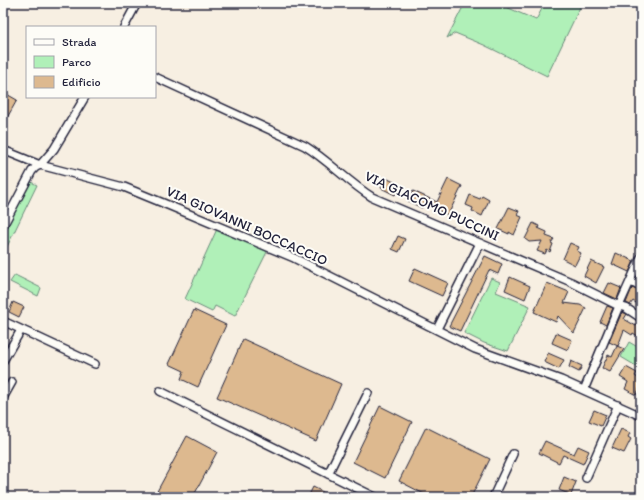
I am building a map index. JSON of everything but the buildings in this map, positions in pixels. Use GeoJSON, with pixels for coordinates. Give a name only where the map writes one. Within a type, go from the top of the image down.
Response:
{"type":"FeatureCollection","features":[{"type":"Feature","properties":{"kind":"street"},"geometry":{"type":"LineString","coordinates":[[125,26],[137,3]]}},
{"type":"Feature","properties":{"kind":"street","name":"VIA GIACOMO PUCCINI"},"geometry":{"type":"LineString","coordinates":[[156,77],[305,146],[327,161],[357,188],[372,197],[571,282],[626,308],[641,318]]}},
{"type":"Feature","properties":{"kind":"street"},"geometry":{"type":"LineString","coordinates":[[3,226],[32,171],[40,165],[61,139],[84,98]]}},
{"type":"Feature","properties":{"kind":"street","name":"VIA GIOVANNI BOCCACCIO"},"geometry":{"type":"LineString","coordinates":[[3,150],[40,165],[124,187],[163,202],[294,258],[484,353],[561,380],[641,416]]}},
{"type":"Feature","properties":{"kind":"street"},"geometry":{"type":"LineString","coordinates":[[437,329],[480,243]]}},
{"type":"Feature","properties":{"kind":"street"},"geometry":{"type":"LineString","coordinates":[[584,390],[641,257]]}},
{"type":"Feature","properties":{"kind":"street"},"geometry":{"type":"LineString","coordinates":[[631,282],[641,287]]}},
{"type":"Feature","properties":{"kind":"street"},"geometry":{"type":"LineString","coordinates":[[3,321],[95,364]]}},
{"type":"Feature","properties":{"kind":"street"},"geometry":{"type":"LineString","coordinates":[[3,361],[21,330]]}},
{"type":"Feature","properties":{"kind":"street"},"geometry":{"type":"LineString","coordinates":[[3,398],[12,382]]}},
{"type":"Feature","properties":{"kind":"street"},"geometry":{"type":"LineString","coordinates":[[160,391],[375,497]]}},
{"type":"Feature","properties":{"kind":"street"},"geometry":{"type":"LineString","coordinates":[[328,474],[368,393]]}},
{"type":"Feature","properties":{"kind":"street"},"geometry":{"type":"LineString","coordinates":[[586,478],[618,406]]}},
{"type":"Feature","properties":{"kind":"street"},"geometry":{"type":"LineString","coordinates":[[493,497],[513,454]]}},
{"type":"Feature","properties":{"kind":"green space"},"geometry":{"type":"Polygon","coordinates":[[[465,3],[505,3],[504,6],[536,20],[545,3],[582,3],[547,76],[484,45],[455,33],[447,38],[465,3]]]}},
{"type":"Feature","properties":{"kind":"green space"},"geometry":{"type":"Polygon","coordinates":[[[29,181],[37,185],[3,255],[3,226],[29,181]]]}},
{"type":"Feature","properties":{"kind":"green space"},"geometry":{"type":"Polygon","coordinates":[[[217,229],[268,250],[235,316],[215,306],[212,312],[185,299],[217,229]]]}},
{"type":"Feature","properties":{"kind":"green space"},"geometry":{"type":"Polygon","coordinates":[[[15,275],[41,288],[38,296],[10,282],[15,275]]]}},
{"type":"Feature","properties":{"kind":"green space"},"geometry":{"type":"Polygon","coordinates":[[[491,278],[500,282],[496,292],[530,306],[508,351],[484,343],[464,333],[491,278]]]}},
{"type":"Feature","properties":{"kind":"green space"},"geometry":{"type":"Polygon","coordinates":[[[629,342],[641,349],[641,369],[621,357],[629,342]]]}}]}
